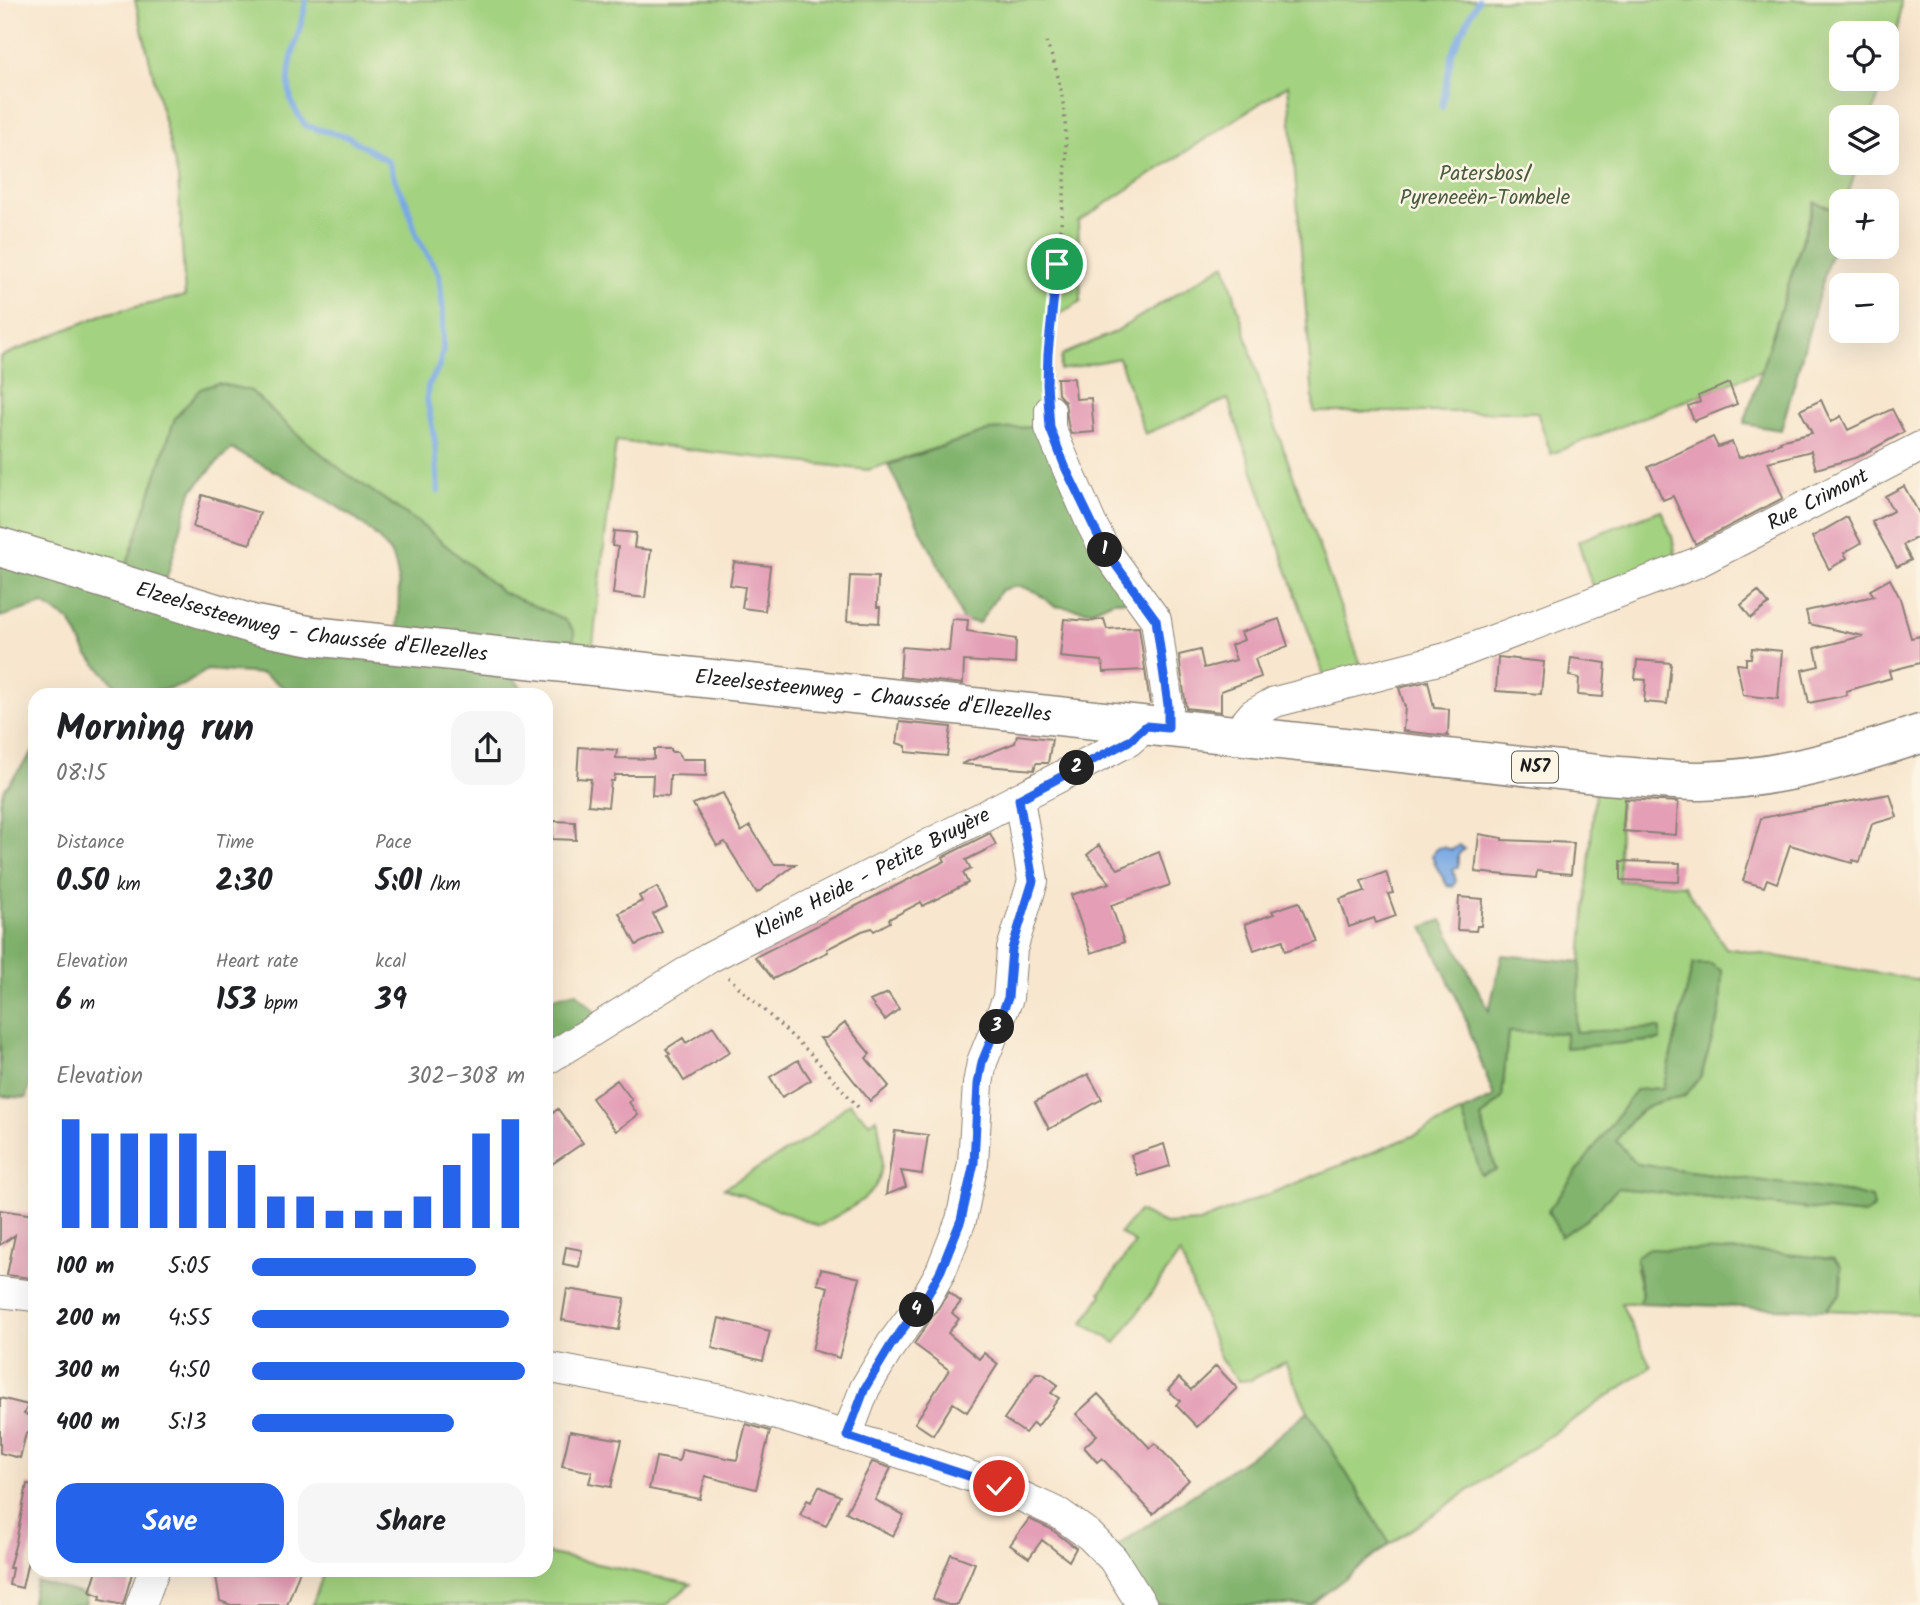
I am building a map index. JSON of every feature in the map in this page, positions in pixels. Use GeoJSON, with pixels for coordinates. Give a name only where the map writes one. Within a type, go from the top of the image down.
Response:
{"type":"FeatureCollection","features":[{"type":"Feature","properties":{"kind":"main road","name":"Elzeelsesteenweg - Chaussée d'Ellezelles"},"geometry":{"type":"LineString","coordinates":[[0,547],[255,625],[313,636],[1605,775],[1702,780],[1758,776],[1842,760],[1920,734]]}},
{"type":"Feature","properties":{"kind":"street"},"geometry":{"type":"LineString","coordinates":[[1050,410],[1050,428],[1095,532],[1156,620],[1168,705],[1157,727]]}},
{"type":"Feature","properties":{"kind":"street","name":"Rue Crimont"},"geometry":{"type":"LineString","coordinates":[[1234,735],[1253,714],[1275,702],[1446,657],[1715,554],[1920,447]]}},
{"type":"Feature","properties":{"kind":"street","name":"Kleine Heide - Petite Bruyère"},"geometry":{"type":"LineString","coordinates":[[553,1056],[709,958],[1157,727]]}},
{"type":"Feature","properties":{"kind":"street"},"geometry":{"type":"LineString","coordinates":[[847,1436],[865,1388],[891,1345],[927,1296],[941,1270],[961,1220],[974,1163],[978,1084],[982,1062],[1008,998],[1012,949],[1033,881],[1019,799]]}},
{"type":"Feature","properties":{"kind":"street"},"geometry":{"type":"LineString","coordinates":[[0,1293],[28,1295]]}},
{"type":"Feature","properties":{"kind":"street"},"geometry":{"type":"LineString","coordinates":[[553,1368],[738,1403],[999,1486],[1060,1514],[1089,1535],[1113,1559],[1142,1605]]}},
{"type":"Feature","properties":{"kind":"street"},"geometry":{"type":"LineString","coordinates":[[141,1605],[151,1577]]}},
{"type":"Feature","properties":{"kind":"path"},"geometry":{"type":"LineString","coordinates":[[1046,42],[1061,87],[1065,118],[1062,229],[1048,354],[1050,410]]}},
{"type":"Feature","properties":{"kind":"path"},"geometry":{"type":"LineString","coordinates":[[709,958],[809,1052],[858,1107]]}},
{"type":"Feature","properties":{"kind":"green space","name":"Patersbos/ Pyreneeën-Tombele"},"geometry":{"type":"Polygon","coordinates":[[[135,0],[1901,0],[1899,23],[1829,21],[1829,91],[1880,91],[1875,105],[1829,105],[1829,175],[1854,175],[1850,189],[1829,189],[1829,207],[1814,202],[1761,371],[1551,454],[1537,412],[1314,412],[1288,85],[1078,222],[1081,301],[1053,318],[1046,426],[991,430],[868,470],[616,441],[592,653],[574,650],[564,619],[502,592],[419,523],[344,472],[297,434],[251,391],[175,418],[125,570],[0,531],[0,357],[104,314],[185,296],[178,178],[135,0]]]}},
{"type":"Feature","properties":{"kind":"green space"},"geometry":{"type":"Polygon","coordinates":[[[1815,202],[1829,207],[1829,259],[1781,430],[1744,424],[1815,202]]]}},
{"type":"Feature","properties":{"kind":"green space"},"geometry":{"type":"Polygon","coordinates":[[[1225,264],[1261,386],[1365,676],[1327,685],[1228,399],[1145,434],[1119,358],[1060,370],[1062,355],[1113,333],[1225,264]]]}},
{"type":"Feature","properties":{"kind":"green space"},"geometry":{"type":"Polygon","coordinates":[[[218,383],[251,391],[297,434],[344,472],[419,523],[502,592],[564,619],[574,631],[574,650],[397,632],[399,599],[396,567],[388,550],[372,532],[325,499],[232,449],[191,492],[165,584],[125,570],[175,418],[200,389],[218,383]]]}},
{"type":"Feature","properties":{"kind":"green space"},"geometry":{"type":"Polygon","coordinates":[[[1046,426],[1136,600],[1113,601],[1091,611],[1054,606],[1036,592],[1019,586],[1001,590],[979,623],[962,620],[954,596],[888,465],[991,430],[1046,426]]]}},
{"type":"Feature","properties":{"kind":"green space"},"geometry":{"type":"Polygon","coordinates":[[[1661,510],[1672,536],[1677,562],[1595,595],[1578,541],[1661,510]]]}},
{"type":"Feature","properties":{"kind":"green space"},"geometry":{"type":"Polygon","coordinates":[[[0,565],[510,675],[522,688],[285,688],[263,674],[207,670],[184,685],[170,688],[119,688],[87,654],[70,621],[43,604],[0,617],[0,565]]]}},
{"type":"Feature","properties":{"kind":"green space"},"geometry":{"type":"Polygon","coordinates":[[[28,758],[26,1098],[0,1096],[0,802],[3,791],[28,758]]]}},
{"type":"Feature","properties":{"kind":"green space"},"geometry":{"type":"Polygon","coordinates":[[[1595,792],[1620,795],[1619,881],[1684,885],[1726,948],[1920,980],[1920,1314],[1826,1310],[1840,1294],[1842,1276],[1636,1268],[1642,1294],[1639,1303],[1621,1303],[1651,1367],[1390,1544],[1308,1411],[1285,1362],[1251,1380],[1238,1381],[1221,1360],[1180,1253],[1116,1343],[1083,1323],[1102,1295],[1100,1292],[1135,1243],[1120,1233],[1139,1211],[1165,1224],[1199,1222],[1413,1136],[1462,1112],[1482,1175],[1496,1169],[1481,1118],[1502,1098],[1508,1031],[1567,1033],[1565,1048],[1660,1040],[1659,1028],[1575,1033],[1595,792]],[[1693,964],[1663,1088],[1636,1090],[1561,1236],[1586,1220],[1618,1188],[1864,1215],[1874,1207],[1852,1193],[1637,1164],[1616,1141],[1644,1108],[1685,1096],[1693,964]]]}},
{"type":"Feature","properties":{"kind":"green space"},"geometry":{"type":"Polygon","coordinates":[[[1442,920],[1489,1011],[1502,955],[1581,962],[1575,1032],[1660,1028],[1660,1040],[1565,1048],[1566,1033],[1508,1032],[1502,1098],[1481,1118],[1496,1170],[1481,1175],[1462,1112],[1494,1097],[1460,1005],[1423,927],[1442,920]]]}},
{"type":"Feature","properties":{"kind":"green space"},"geometry":{"type":"Polygon","coordinates":[[[1693,964],[1711,964],[1722,971],[1720,1013],[1701,1076],[1685,1096],[1661,1101],[1637,1113],[1616,1141],[1637,1164],[1872,1198],[1874,1207],[1864,1215],[1618,1188],[1586,1220],[1561,1236],[1548,1211],[1636,1090],[1663,1088],[1693,964]]]}},
{"type":"Feature","properties":{"kind":"green space"},"geometry":{"type":"Polygon","coordinates":[[[576,992],[602,1020],[553,1051],[553,997],[576,992]]]}},
{"type":"Feature","properties":{"kind":"green space"},"geometry":{"type":"Polygon","coordinates":[[[849,1103],[870,1123],[877,1118],[881,1141],[880,1174],[867,1196],[855,1205],[819,1226],[724,1188],[809,1138],[849,1103]]]}},
{"type":"Feature","properties":{"kind":"green space"},"geometry":{"type":"Polygon","coordinates":[[[1647,1249],[1767,1252],[1834,1259],[1841,1267],[1840,1294],[1826,1310],[1639,1303],[1642,1294],[1636,1257],[1647,1249]]]}},
{"type":"Feature","properties":{"kind":"green space"},"geometry":{"type":"Polygon","coordinates":[[[1308,1411],[1390,1544],[1310,1605],[1147,1605],[1111,1550],[1267,1445],[1308,1411]]]}},
{"type":"Feature","properties":{"kind":"green space"},"geometry":{"type":"Polygon","coordinates":[[[553,1554],[691,1584],[666,1605],[312,1605],[322,1577],[553,1577],[553,1554]]]}},
{"type":"Feature","properties":{"kind":"green space"},"geometry":{"type":"Polygon","coordinates":[[[36,1581],[87,1595],[85,1605],[31,1605],[36,1581]]]}},
{"type":"Feature","properties":{"kind":"water"},"geometry":{"type":"Polygon","coordinates":[[[1459,845],[1464,849],[1458,855],[1458,867],[1453,870],[1456,881],[1453,886],[1447,885],[1432,855],[1438,848],[1452,850],[1459,845]]]}},
{"type":"Feature","properties":{"kind":"building"},"geometry":{"type":"Polygon","coordinates":[[[1057,378],[1074,378],[1076,399],[1091,398],[1094,432],[1071,434],[1065,402],[1058,394],[1057,378]]]}},
{"type":"Feature","properties":{"kind":"building"},"geometry":{"type":"Polygon","coordinates":[[[1729,383],[1737,404],[1694,421],[1688,406],[1700,402],[1698,396],[1729,383]]]}},
{"type":"Feature","properties":{"kind":"building"},"geometry":{"type":"Polygon","coordinates":[[[1821,400],[1831,422],[1841,416],[1848,430],[1892,409],[1904,432],[1858,457],[1816,469],[1811,451],[1768,462],[1783,498],[1695,544],[1673,496],[1663,500],[1648,467],[1713,437],[1718,447],[1732,442],[1739,458],[1781,443],[1780,441],[1812,433],[1800,410],[1821,400]]]}},
{"type":"Feature","properties":{"kind":"building"},"geometry":{"type":"Polygon","coordinates":[[[1904,486],[1920,515],[1920,536],[1903,545],[1911,560],[1897,567],[1872,522],[1893,511],[1885,496],[1904,486]]]}},
{"type":"Feature","properties":{"kind":"building"},"geometry":{"type":"Polygon","coordinates":[[[202,495],[260,513],[250,544],[193,527],[202,495]]]}},
{"type":"Feature","properties":{"kind":"building"},"geometry":{"type":"Polygon","coordinates":[[[1847,517],[1861,543],[1844,553],[1847,558],[1829,569],[1812,537],[1847,517]]]}},
{"type":"Feature","properties":{"kind":"building"},"geometry":{"type":"Polygon","coordinates":[[[614,531],[636,533],[634,548],[651,550],[645,598],[613,594],[618,547],[612,546],[614,531]]]}},
{"type":"Feature","properties":{"kind":"building"},"geometry":{"type":"Polygon","coordinates":[[[734,562],[770,566],[765,611],[742,608],[745,587],[730,585],[734,562]]]}},
{"type":"Feature","properties":{"kind":"building"},"geometry":{"type":"Polygon","coordinates":[[[850,576],[878,577],[879,623],[847,621],[850,576]]]}},
{"type":"Feature","properties":{"kind":"building"},"geometry":{"type":"Polygon","coordinates":[[[1890,579],[1900,598],[1911,638],[1920,636],[1920,663],[1889,671],[1891,678],[1846,691],[1847,695],[1809,703],[1802,670],[1819,666],[1815,648],[1863,636],[1809,624],[1806,611],[1874,596],[1870,590],[1890,579]]]}},
{"type":"Feature","properties":{"kind":"building"},"geometry":{"type":"Polygon","coordinates":[[[1758,591],[1769,604],[1751,618],[1741,605],[1758,591]]]}},
{"type":"Feature","properties":{"kind":"building"},"geometry":{"type":"Polygon","coordinates":[[[952,619],[968,620],[967,631],[1016,639],[1015,664],[964,661],[963,684],[900,677],[902,647],[949,651],[952,619]]]}},
{"type":"Feature","properties":{"kind":"building"},"geometry":{"type":"Polygon","coordinates":[[[1064,619],[1104,619],[1107,629],[1139,627],[1150,704],[1145,670],[1104,672],[1102,661],[1060,657],[1064,619]]]}},
{"type":"Feature","properties":{"kind":"building"},"geometry":{"type":"Polygon","coordinates":[[[1279,619],[1288,646],[1255,659],[1261,677],[1221,691],[1221,712],[1186,708],[1179,655],[1200,650],[1204,668],[1236,660],[1231,645],[1244,640],[1241,632],[1279,619]]]}},
{"type":"Feature","properties":{"kind":"building"},"geometry":{"type":"Polygon","coordinates":[[[1752,648],[1782,651],[1778,699],[1743,695],[1737,664],[1746,665],[1746,658],[1751,658],[1752,648]]]}},
{"type":"Feature","properties":{"kind":"building"},"geometry":{"type":"Polygon","coordinates":[[[1498,657],[1544,662],[1541,694],[1496,691],[1498,657]]]}},
{"type":"Feature","properties":{"kind":"building"},"geometry":{"type":"Polygon","coordinates":[[[1571,658],[1606,663],[1603,697],[1578,695],[1579,678],[1569,676],[1571,658]]]}},
{"type":"Feature","properties":{"kind":"building"},"geometry":{"type":"Polygon","coordinates":[[[1637,660],[1671,663],[1667,704],[1644,702],[1646,680],[1635,679],[1637,660]]]}},
{"type":"Feature","properties":{"kind":"building"},"geometry":{"type":"Polygon","coordinates":[[[1428,681],[1434,708],[1449,709],[1448,736],[1403,731],[1405,707],[1399,688],[1428,681]]]}},
{"type":"Feature","properties":{"kind":"building"},"geometry":{"type":"Polygon","coordinates":[[[900,722],[951,727],[947,756],[906,752],[906,746],[897,743],[900,722]]]}},
{"type":"Feature","properties":{"kind":"building"},"geometry":{"type":"Polygon","coordinates":[[[1017,735],[1052,739],[1048,763],[1036,763],[1034,770],[961,764],[1015,743],[1017,735]]]}},
{"type":"Feature","properties":{"kind":"building"},"geometry":{"type":"Polygon","coordinates":[[[579,747],[617,750],[616,758],[654,759],[654,749],[671,749],[671,752],[677,752],[682,759],[706,759],[706,776],[670,775],[669,796],[652,795],[653,775],[615,775],[614,781],[611,781],[608,807],[588,805],[591,779],[577,778],[579,747]]]}},
{"type":"Feature","properties":{"kind":"building"},"geometry":{"type":"Polygon","coordinates":[[[723,793],[741,832],[750,826],[774,864],[796,864],[757,893],[725,842],[717,846],[693,804],[723,793]]]}},
{"type":"Feature","properties":{"kind":"building"},"geometry":{"type":"Polygon","coordinates":[[[1890,794],[1897,817],[1872,824],[1860,862],[1853,860],[1852,863],[1790,845],[1777,883],[1767,879],[1764,887],[1743,881],[1761,818],[1890,794]]]}},
{"type":"Feature","properties":{"kind":"building"},"geometry":{"type":"Polygon","coordinates":[[[1625,799],[1678,802],[1676,835],[1623,831],[1625,799]]]}},
{"type":"Feature","properties":{"kind":"building"},"geometry":{"type":"Polygon","coordinates":[[[554,821],[575,822],[576,840],[553,839],[554,821]]]}},
{"type":"Feature","properties":{"kind":"building"},"geometry":{"type":"Polygon","coordinates":[[[990,833],[996,845],[966,860],[971,869],[963,873],[968,883],[923,906],[921,902],[889,919],[890,922],[874,931],[872,928],[862,931],[827,949],[828,952],[773,979],[755,957],[945,861],[943,857],[990,833]]]}},
{"type":"Feature","properties":{"kind":"building"},"geometry":{"type":"Polygon","coordinates":[[[1479,834],[1502,840],[1574,843],[1571,874],[1537,871],[1536,878],[1475,872],[1479,834]]]}},
{"type":"Feature","properties":{"kind":"building"},"geometry":{"type":"Polygon","coordinates":[[[1099,845],[1118,869],[1159,852],[1170,885],[1111,905],[1124,942],[1091,953],[1071,895],[1110,883],[1087,855],[1099,845]]]}},
{"type":"Feature","properties":{"kind":"building"},"geometry":{"type":"Polygon","coordinates":[[[1621,861],[1680,863],[1679,882],[1621,880],[1621,861]]]}},
{"type":"Feature","properties":{"kind":"building"},"geometry":{"type":"Polygon","coordinates":[[[1386,872],[1393,893],[1388,894],[1396,916],[1376,923],[1374,918],[1349,927],[1340,899],[1365,891],[1361,881],[1386,872]]]}},
{"type":"Feature","properties":{"kind":"building"},"geometry":{"type":"Polygon","coordinates":[[[657,887],[667,907],[653,914],[662,932],[636,945],[619,913],[642,901],[639,896],[657,887]]]}},
{"type":"Feature","properties":{"kind":"building"},"geometry":{"type":"Polygon","coordinates":[[[1459,897],[1483,899],[1481,926],[1477,926],[1476,931],[1457,930],[1459,897]]]}},
{"type":"Feature","properties":{"kind":"building"},"geometry":{"type":"Polygon","coordinates":[[[1299,902],[1315,941],[1285,951],[1283,940],[1254,950],[1245,924],[1299,902]]]}},
{"type":"Feature","properties":{"kind":"building"},"geometry":{"type":"Polygon","coordinates":[[[888,993],[899,1009],[885,1020],[870,1001],[888,993]]]}},
{"type":"Feature","properties":{"kind":"building"},"geometry":{"type":"Polygon","coordinates":[[[845,1023],[870,1054],[866,1058],[889,1086],[870,1101],[820,1038],[826,1038],[845,1023]]]}},
{"type":"Feature","properties":{"kind":"building"},"geometry":{"type":"Polygon","coordinates":[[[713,1026],[730,1052],[684,1081],[666,1049],[683,1038],[686,1043],[713,1026]]]}},
{"type":"Feature","properties":{"kind":"building"},"geometry":{"type":"Polygon","coordinates":[[[798,1060],[811,1080],[782,1097],[770,1077],[798,1060]]]}},
{"type":"Feature","properties":{"kind":"building"},"geometry":{"type":"Polygon","coordinates":[[[1088,1074],[1102,1099],[1049,1129],[1035,1102],[1088,1074]]]}},
{"type":"Feature","properties":{"kind":"building"},"geometry":{"type":"Polygon","coordinates":[[[617,1080],[632,1100],[629,1102],[638,1115],[616,1131],[592,1098],[617,1080]]]}},
{"type":"Feature","properties":{"kind":"building"},"geometry":{"type":"Polygon","coordinates":[[[558,1109],[583,1143],[553,1163],[553,1113],[558,1109]]]}},
{"type":"Feature","properties":{"kind":"building"},"geometry":{"type":"Polygon","coordinates":[[[895,1131],[928,1135],[922,1174],[901,1171],[906,1187],[886,1195],[895,1131]]]}},
{"type":"Feature","properties":{"kind":"building"},"geometry":{"type":"Polygon","coordinates":[[[1164,1144],[1170,1166],[1138,1176],[1131,1155],[1164,1144]]]}},
{"type":"Feature","properties":{"kind":"building"},"geometry":{"type":"Polygon","coordinates":[[[0,1210],[28,1214],[28,1278],[7,1275],[15,1235],[0,1245],[0,1210]]]}},
{"type":"Feature","properties":{"kind":"building"},"geometry":{"type":"Polygon","coordinates":[[[566,1247],[582,1250],[579,1267],[563,1264],[566,1247]]]}},
{"type":"Feature","properties":{"kind":"building"},"geometry":{"type":"Polygon","coordinates":[[[821,1269],[860,1278],[839,1358],[812,1350],[828,1287],[817,1284],[821,1269]]]}},
{"type":"Feature","properties":{"kind":"building"},"geometry":{"type":"Polygon","coordinates":[[[567,1289],[625,1298],[619,1330],[562,1320],[567,1289]]]}},
{"type":"Feature","properties":{"kind":"building"},"geometry":{"type":"Polygon","coordinates":[[[949,1292],[961,1302],[952,1313],[959,1319],[948,1333],[979,1359],[984,1353],[998,1364],[967,1412],[953,1403],[933,1435],[915,1423],[949,1370],[914,1344],[949,1292]]]}},
{"type":"Feature","properties":{"kind":"building"},"geometry":{"type":"Polygon","coordinates":[[[719,1318],[770,1331],[763,1361],[712,1348],[719,1318]]]}},
{"type":"Feature","properties":{"kind":"building"},"geometry":{"type":"Polygon","coordinates":[[[1216,1366],[1237,1388],[1197,1427],[1176,1405],[1180,1401],[1168,1390],[1179,1378],[1191,1390],[1216,1366]]]}},
{"type":"Feature","properties":{"kind":"building"},"geometry":{"type":"Polygon","coordinates":[[[1036,1373],[1042,1373],[1058,1385],[1051,1393],[1059,1398],[1037,1427],[1033,1423],[1025,1433],[1004,1419],[1036,1373]]]}},
{"type":"Feature","properties":{"kind":"building"},"geometry":{"type":"Polygon","coordinates":[[[1098,1394],[1150,1448],[1155,1443],[1189,1480],[1153,1514],[1102,1458],[1097,1462],[1084,1447],[1097,1435],[1076,1414],[1098,1394]]]}},
{"type":"Feature","properties":{"kind":"building"},"geometry":{"type":"Polygon","coordinates":[[[0,1398],[28,1405],[24,1414],[28,1415],[28,1433],[20,1458],[0,1453],[0,1398]]]}},
{"type":"Feature","properties":{"kind":"building"},"geometry":{"type":"Polygon","coordinates":[[[746,1424],[770,1431],[756,1489],[705,1476],[700,1499],[649,1489],[656,1457],[679,1461],[682,1449],[737,1460],[746,1424]]]}},
{"type":"Feature","properties":{"kind":"building"},"geometry":{"type":"Polygon","coordinates":[[[570,1431],[622,1440],[611,1487],[589,1483],[592,1472],[562,1466],[570,1431]]]}},
{"type":"Feature","properties":{"kind":"building"},"geometry":{"type":"Polygon","coordinates":[[[872,1462],[891,1468],[875,1500],[904,1515],[893,1536],[846,1512],[872,1462]]]}},
{"type":"Feature","properties":{"kind":"building"},"geometry":{"type":"Polygon","coordinates":[[[28,1484],[28,1561],[22,1588],[9,1585],[12,1568],[9,1568],[28,1484]]]}},
{"type":"Feature","properties":{"kind":"building"},"geometry":{"type":"Polygon","coordinates":[[[819,1486],[840,1496],[826,1526],[800,1515],[807,1500],[811,1502],[819,1486]]]}},
{"type":"Feature","properties":{"kind":"building"},"geometry":{"type":"Polygon","coordinates":[[[1029,1519],[1051,1529],[1076,1548],[1069,1561],[1042,1540],[1029,1558],[1010,1545],[1029,1519]]]}},
{"type":"Feature","properties":{"kind":"building"},"geometry":{"type":"Polygon","coordinates":[[[951,1554],[975,1563],[958,1605],[948,1605],[933,1599],[951,1554]]]}},
{"type":"Feature","properties":{"kind":"building"},"geometry":{"type":"Polygon","coordinates":[[[95,1577],[131,1577],[123,1605],[100,1600],[101,1596],[90,1592],[95,1577]]]}},
{"type":"Feature","properties":{"kind":"building"},"geometry":{"type":"Polygon","coordinates":[[[216,1577],[297,1577],[287,1605],[231,1605],[220,1601],[216,1577]]]}},
{"type":"Feature","properties":{"kind":"waterway"},"geometry":{"type":"LineString","coordinates":[[306,0],[289,77],[293,106],[306,126],[348,137],[388,161],[406,201],[417,237],[439,274],[443,349],[439,367],[428,386],[427,399],[435,442],[438,491]]}},
{"type":"Feature","properties":{"kind":"waterway"},"geometry":{"type":"LineString","coordinates":[[1442,107],[1452,53],[1478,0]]}},
{"type":"Feature","properties":{"kind":"route"},"geometry":{"type":"LineString","coordinates":[[999,1486],[847,1436],[865,1388],[891,1345],[927,1296],[941,1270],[961,1220],[974,1163],[978,1084],[982,1062],[1008,998],[1012,949],[1033,881],[1019,799],[1129,741],[1146,726],[1168,728],[1168,705],[1156,620],[1105,550],[1066,469],[1050,428],[1048,354],[1057,264]]}}]}
